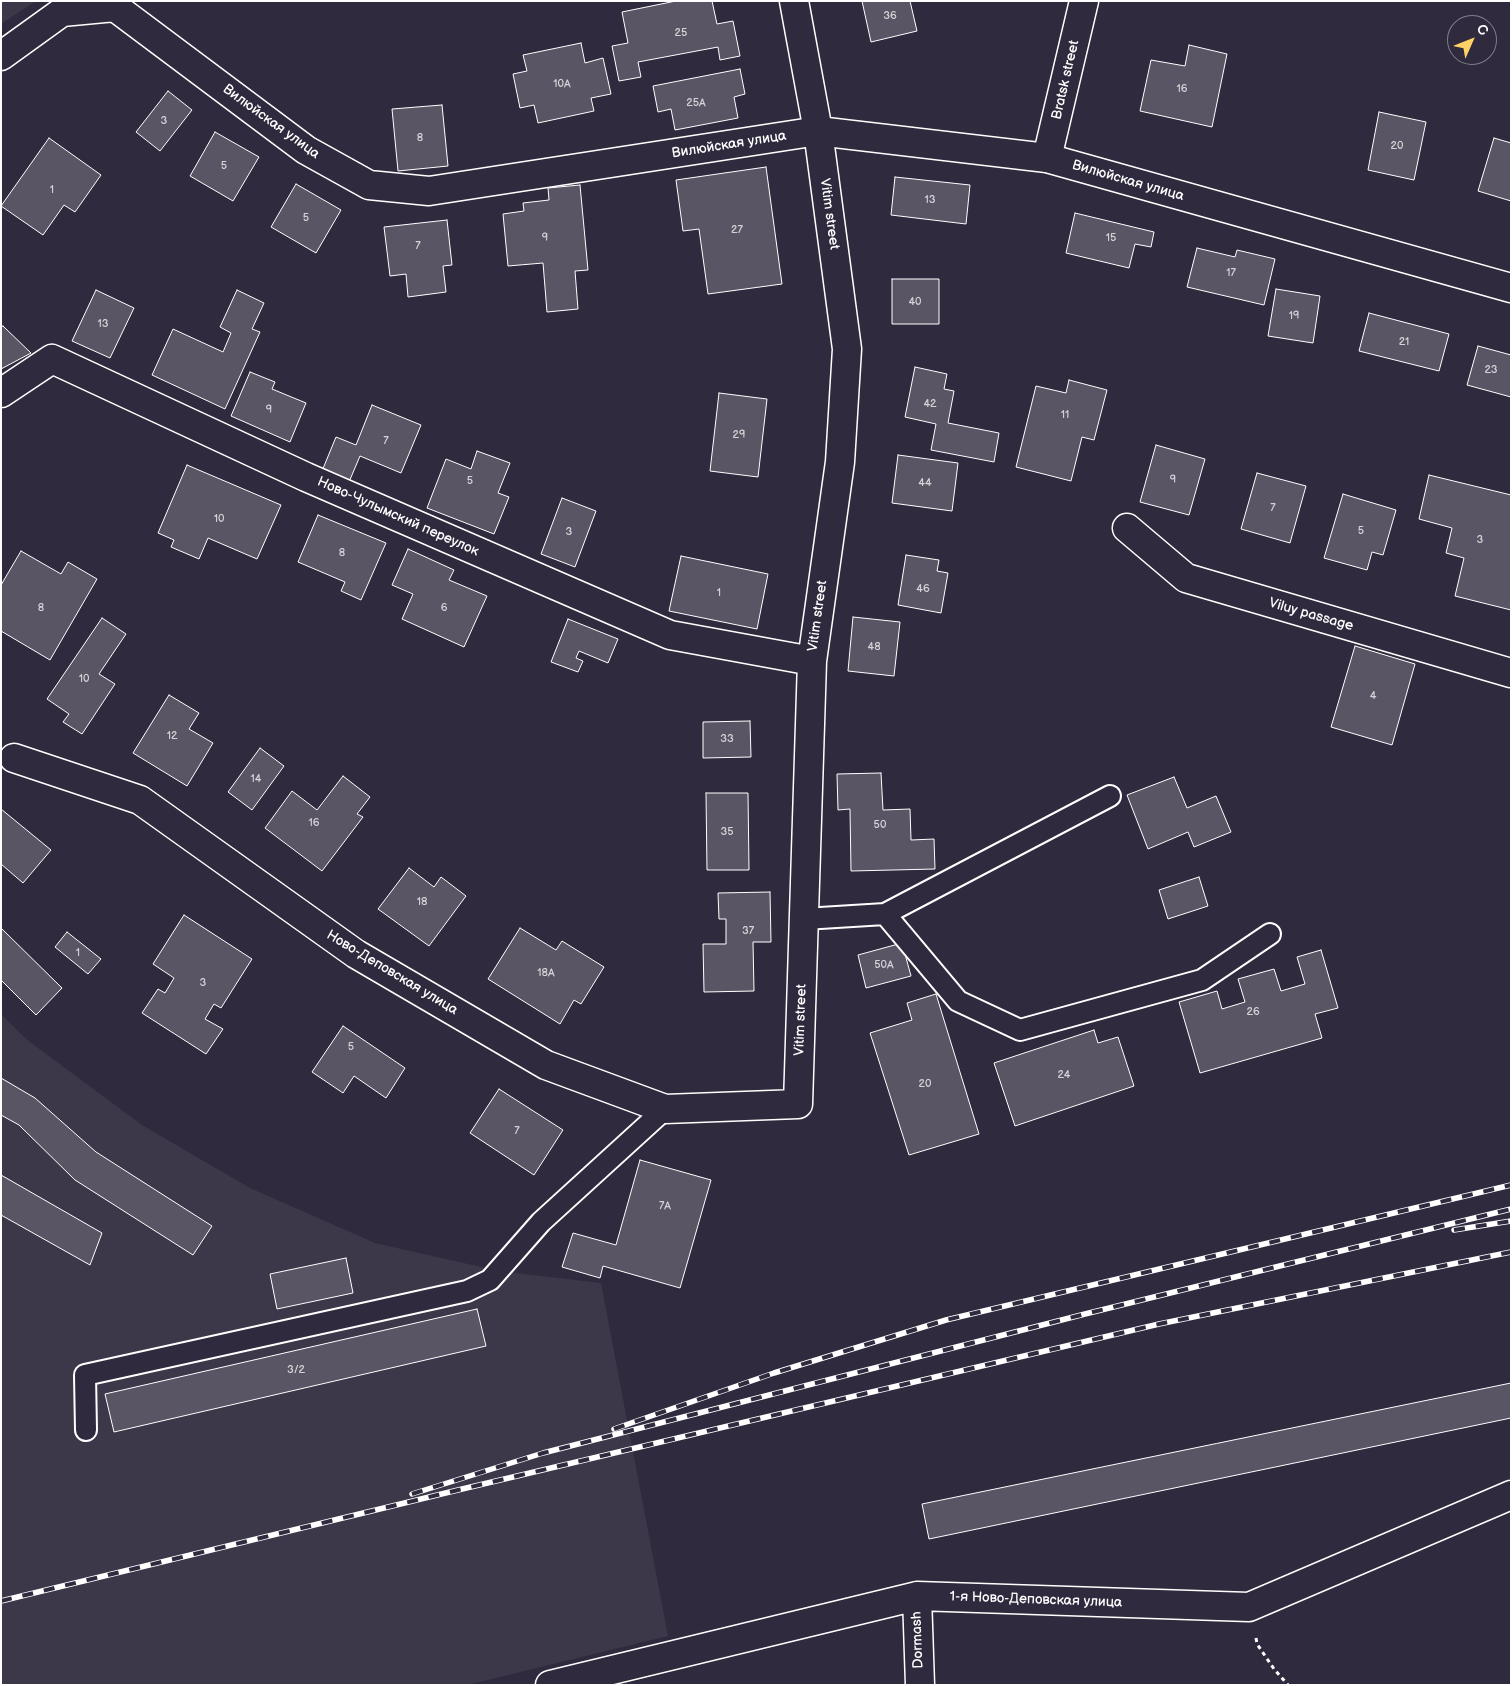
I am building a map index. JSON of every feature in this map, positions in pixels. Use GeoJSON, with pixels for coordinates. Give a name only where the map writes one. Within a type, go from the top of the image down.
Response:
{"type":"FeatureCollection","features":[{"type":"Feature","properties":{"kind":"street","name":"Vitim street"},"geometry":{"type":"LineString","coordinates":[[794,1],[818,131],[847,349],[840,462],[812,661],[798,1104]]}},
{"type":"Feature","properties":{"kind":"street","name":"Bratsk street"},"geometry":{"type":"LineString","coordinates":[[1047,158],[1084,1]]}},
{"type":"Feature","properties":{"kind":"street","name":"Вилюйская улица"},"geometry":{"type":"LineString","coordinates":[[1,56],[62,12],[114,7],[306,150],[369,185],[429,191],[818,131],[1047,158],[1511,288]]}},
{"type":"Feature","properties":{"kind":"street","name":"Ново-Чулымский переулок"},"geometry":{"type":"LineString","coordinates":[[1,392],[52,358],[306,476],[670,635],[812,661]]}},
{"type":"Feature","properties":{"kind":"street","name":"Viluy passage"},"geometry":{"type":"LineString","coordinates":[[1127,528],[1186,578],[1511,673]]}},
{"type":"Feature","properties":{"kind":"street","name":"Ново-Деповская улица"},"geometry":{"type":"LineString","coordinates":[[8,759],[140,800],[364,959],[546,1064],[665,1109],[798,1104]]}},
{"type":"Feature","properties":{"kind":"street","name":"1-я Ново-Деповская улица"},"geometry":{"type":"LineString","coordinates":[[550,1685],[917,1596],[1249,1607],[1511,1495]]}},
{"type":"Feature","properties":{"kind":"street","name":"Dormash"},"geometry":{"type":"LineString","coordinates":[[917,1596],[920,1685]]}},
{"type":"Feature","properties":{"kind":"lane"},"geometry":{"type":"LineString","coordinates":[[804,919],[885,914],[1110,796]]}},
{"type":"Feature","properties":{"kind":"lane"},"geometry":{"type":"LineString","coordinates":[[885,914],[958,1001],[1020,1030],[1202,980],[1270,934]]}},
{"type":"Feature","properties":{"kind":"lane"},"geometry":{"type":"LineString","coordinates":[[86,1430],[85,1375],[467,1292],[490,1280],[541,1222],[665,1109]]}},
{"type":"Feature","properties":{"kind":"path"},"geometry":{"type":"LineString","coordinates":[[1249,1607],[1258,1644],[1274,1670],[1288,1685]]}},
{"type":"Feature","properties":{"kind":"shaded area"},"geometry":{"type":"Polygon","coordinates":[[[1,1],[36,1],[1,24],[1,1]]]}},
{"type":"Feature","properties":{"kind":"shaded area"},"geometry":{"type":"Polygon","coordinates":[[[1,1014],[26,1039],[142,1125],[250,1188],[375,1243],[499,1271],[601,1283],[668,1636],[467,1685],[1,1685],[1,1014]]]}},
{"type":"Feature","properties":{"kind":"building"},"geometry":{"type":"Polygon","coordinates":[[[676,1],[712,1],[717,24],[733,21],[740,56],[720,60],[718,47],[638,62],[641,77],[619,81],[612,46],[628,43],[622,12],[676,1]]]}},
{"type":"Feature","properties":{"kind":"building"},"geometry":{"type":"Polygon","coordinates":[[[862,1],[910,1],[917,31],[871,42],[862,1]]]}},
{"type":"Feature","properties":{"kind":"building"},"geometry":{"type":"Polygon","coordinates":[[[581,43],[585,63],[603,58],[611,94],[591,98],[594,111],[538,123],[534,105],[520,108],[513,74],[527,71],[523,55],[581,43]]]}},
{"type":"Feature","properties":{"kind":"building"},"geometry":{"type":"Polygon","coordinates":[[[1189,45],[1227,54],[1212,127],[1140,111],[1151,60],[1185,66],[1189,45]]]}},
{"type":"Feature","properties":{"kind":"building"},"geometry":{"type":"Polygon","coordinates":[[[740,69],[745,94],[734,97],[738,118],[675,130],[671,109],[658,112],[653,86],[740,69]]]}},
{"type":"Feature","properties":{"kind":"building"},"geometry":{"type":"Polygon","coordinates":[[[168,91],[192,110],[160,151],[136,132],[168,91]]]}},
{"type":"Feature","properties":{"kind":"building"},"geometry":{"type":"Polygon","coordinates":[[[442,105],[448,166],[398,171],[392,109],[442,105]]]}},
{"type":"Feature","properties":{"kind":"building"},"geometry":{"type":"Polygon","coordinates":[[[1379,112],[1426,122],[1414,180],[1368,170],[1379,112]]]}},
{"type":"Feature","properties":{"kind":"building"},"geometry":{"type":"Polygon","coordinates":[[[215,132],[259,157],[233,201],[190,176],[215,132]]]}},
{"type":"Feature","properties":{"kind":"building"},"geometry":{"type":"Polygon","coordinates":[[[49,138],[101,175],[75,212],[64,205],[43,235],[1,206],[49,138]]]}},
{"type":"Feature","properties":{"kind":"building"},"geometry":{"type":"Polygon","coordinates":[[[1494,138],[1511,143],[1511,201],[1478,191],[1494,138]]]}},
{"type":"Feature","properties":{"kind":"building"},"geometry":{"type":"Polygon","coordinates":[[[766,167],[782,284],[708,294],[699,229],[683,231],[676,180],[766,167]]]}},
{"type":"Feature","properties":{"kind":"building"},"geometry":{"type":"Polygon","coordinates":[[[895,177],[970,185],[966,224],[891,215],[895,177]]]}},
{"type":"Feature","properties":{"kind":"building"},"geometry":{"type":"Polygon","coordinates":[[[296,184],[341,210],[316,253],[271,227],[296,184]]]}},
{"type":"Feature","properties":{"kind":"building"},"geometry":{"type":"Polygon","coordinates":[[[580,185],[588,270],[575,271],[578,309],[547,312],[543,263],[508,266],[503,214],[524,211],[523,203],[549,200],[548,188],[580,185]]]}},
{"type":"Feature","properties":{"kind":"building"},"geometry":{"type":"Polygon","coordinates":[[[1075,213],[1154,232],[1151,247],[1135,244],[1129,268],[1066,253],[1075,213]]]}},
{"type":"Feature","properties":{"kind":"building"},"geometry":{"type":"Polygon","coordinates":[[[447,220],[452,265],[443,266],[446,292],[408,297],[406,274],[390,276],[384,227],[447,220]]]}},
{"type":"Feature","properties":{"kind":"building"},"geometry":{"type":"Polygon","coordinates":[[[1197,248],[1235,257],[1237,250],[1275,259],[1264,305],[1187,287],[1197,248]]]}},
{"type":"Feature","properties":{"kind":"building"},"geometry":{"type":"Polygon","coordinates":[[[892,279],[939,279],[939,324],[892,324],[892,279]]]}},
{"type":"Feature","properties":{"kind":"building"},"geometry":{"type":"Polygon","coordinates":[[[1276,289],[1320,296],[1313,343],[1268,336],[1276,289]]]}},
{"type":"Feature","properties":{"kind":"building"},"geometry":{"type":"Polygon","coordinates":[[[96,290],[134,308],[110,358],[72,341],[96,290]]]}},
{"type":"Feature","properties":{"kind":"building"},"geometry":{"type":"Polygon","coordinates":[[[237,290],[264,303],[252,329],[260,332],[225,409],[152,375],[173,329],[223,352],[231,333],[220,327],[237,290]]]}},
{"type":"Feature","properties":{"kind":"building"},"geometry":{"type":"Polygon","coordinates":[[[1369,313],[1449,334],[1439,371],[1359,351],[1369,313]]]}},
{"type":"Feature","properties":{"kind":"building"},"geometry":{"type":"Polygon","coordinates":[[[3,326],[31,353],[1,369],[1,327],[3,326]]]}},
{"type":"Feature","properties":{"kind":"building"},"geometry":{"type":"Polygon","coordinates":[[[1478,346],[1511,355],[1511,397],[1467,385],[1478,346]]]}},
{"type":"Feature","properties":{"kind":"building"},"geometry":{"type":"Polygon","coordinates":[[[915,367],[947,374],[944,389],[954,391],[948,423],[999,433],[994,462],[931,450],[936,424],[905,417],[915,367]]]}},
{"type":"Feature","properties":{"kind":"building"},"geometry":{"type":"Polygon","coordinates":[[[250,372],[275,382],[272,389],[306,403],[290,442],[231,416],[250,372]]]}},
{"type":"Feature","properties":{"kind":"building"},"geometry":{"type":"Polygon","coordinates":[[[1069,380],[1107,390],[1094,440],[1082,437],[1071,481],[1016,467],[1036,386],[1066,393],[1069,380]]]}},
{"type":"Feature","properties":{"kind":"building"},"geometry":{"type":"Polygon","coordinates":[[[719,393],[767,399],[758,477],[710,471],[719,393]]]}},
{"type":"Feature","properties":{"kind":"building"},"geometry":{"type":"Polygon","coordinates":[[[372,405],[421,425],[401,473],[360,456],[349,482],[322,471],[336,437],[356,445],[372,405]]]}},
{"type":"Feature","properties":{"kind":"building"},"geometry":{"type":"Polygon","coordinates":[[[1156,445],[1205,459],[1189,515],[1140,502],[1156,445]]]}},
{"type":"Feature","properties":{"kind":"building"},"geometry":{"type":"Polygon","coordinates":[[[477,451],[510,463],[498,493],[509,497],[494,534],[427,508],[446,459],[471,469],[477,451]]]}},
{"type":"Feature","properties":{"kind":"building"},"geometry":{"type":"Polygon","coordinates":[[[898,455],[958,463],[952,511],[892,503],[898,455]]]}},
{"type":"Feature","properties":{"kind":"building"},"geometry":{"type":"Polygon","coordinates":[[[187,465],[281,505],[257,559],[208,538],[199,559],[171,547],[174,540],[158,533],[187,465]]]}},
{"type":"Feature","properties":{"kind":"building"},"geometry":{"type":"Polygon","coordinates":[[[1257,473],[1306,486],[1290,543],[1241,529],[1257,473]]]}},
{"type":"Feature","properties":{"kind":"building"},"geometry":{"type":"Polygon","coordinates":[[[1429,475],[1511,495],[1511,610],[1455,596],[1464,558],[1446,553],[1452,528],[1419,519],[1429,475]]]}},
{"type":"Feature","properties":{"kind":"building"},"geometry":{"type":"Polygon","coordinates":[[[1343,494],[1396,510],[1383,555],[1372,552],[1367,570],[1324,558],[1343,494]]]}},
{"type":"Feature","properties":{"kind":"building"},"geometry":{"type":"Polygon","coordinates":[[[562,498],[596,511],[575,567],[541,554],[562,498]]]}},
{"type":"Feature","properties":{"kind":"building"},"geometry":{"type":"Polygon","coordinates":[[[318,515],[386,543],[361,600],[341,591],[345,582],[298,562],[318,515]]]}},
{"type":"Feature","properties":{"kind":"building"},"geometry":{"type":"Polygon","coordinates":[[[408,549],[454,570],[449,580],[487,596],[464,647],[402,619],[413,594],[392,585],[408,549]]]}},
{"type":"Feature","properties":{"kind":"building"},"geometry":{"type":"Polygon","coordinates":[[[21,551],[61,574],[68,562],[97,579],[50,660],[1,631],[1,585],[21,551]]]}},
{"type":"Feature","properties":{"kind":"building"},"geometry":{"type":"Polygon","coordinates":[[[906,555],[939,560],[937,571],[948,573],[941,613],[898,605],[906,555]]]}},
{"type":"Feature","properties":{"kind":"building"},"geometry":{"type":"Polygon","coordinates":[[[681,556],[768,574],[757,629],[669,611],[681,556]]]}},
{"type":"Feature","properties":{"kind":"building"},"geometry":{"type":"Polygon","coordinates":[[[853,617],[900,622],[894,676],[848,671],[853,617]]]}},
{"type":"Feature","properties":{"kind":"building"},"geometry":{"type":"Polygon","coordinates":[[[102,618],[126,634],[99,674],[115,684],[82,734],[63,722],[69,714],[47,699],[102,618]]]}},
{"type":"Feature","properties":{"kind":"building"},"geometry":{"type":"Polygon","coordinates":[[[568,619],[618,639],[608,663],[579,651],[576,658],[583,661],[578,672],[551,662],[568,619]]]}},
{"type":"Feature","properties":{"kind":"building"},"geometry":{"type":"Polygon","coordinates":[[[1355,646],[1415,664],[1392,745],[1331,727],[1355,646]]]}},
{"type":"Feature","properties":{"kind":"building"},"geometry":{"type":"Polygon","coordinates":[[[169,695],[199,713],[189,729],[213,743],[187,786],[133,753],[169,695]]]}},
{"type":"Feature","properties":{"kind":"building"},"geometry":{"type":"Polygon","coordinates":[[[750,721],[751,757],[703,758],[703,722],[750,721]]]}},
{"type":"Feature","properties":{"kind":"building"},"geometry":{"type":"Polygon","coordinates":[[[260,748],[284,766],[252,810],[228,792],[260,748]]]}},
{"type":"Feature","properties":{"kind":"building"},"geometry":{"type":"Polygon","coordinates":[[[881,773],[883,810],[910,809],[911,840],[934,839],[935,869],[851,871],[850,809],[838,810],[837,774],[881,773]]]}},
{"type":"Feature","properties":{"kind":"building"},"geometry":{"type":"Polygon","coordinates":[[[343,776],[370,797],[357,814],[363,817],[322,871],[265,828],[292,791],[317,810],[343,776]]]}},
{"type":"Feature","properties":{"kind":"building"},"geometry":{"type":"Polygon","coordinates":[[[1174,777],[1187,808],[1216,796],[1231,832],[1194,847],[1188,832],[1148,849],[1127,795],[1174,777]]]}},
{"type":"Feature","properties":{"kind":"building"},"geometry":{"type":"Polygon","coordinates":[[[706,793],[748,793],[749,870],[707,870],[706,793]]]}},
{"type":"Feature","properties":{"kind":"building"},"geometry":{"type":"Polygon","coordinates":[[[1,809],[51,850],[23,883],[1,864],[1,809]]]}},
{"type":"Feature","properties":{"kind":"building"},"geometry":{"type":"Polygon","coordinates":[[[409,868],[434,887],[441,877],[466,896],[429,946],[378,909],[409,868]]]}},
{"type":"Feature","properties":{"kind":"building"},"geometry":{"type":"Polygon","coordinates":[[[1199,877],[1208,906],[1168,919],[1159,890],[1199,877]]]}},
{"type":"Feature","properties":{"kind":"building"},"geometry":{"type":"Polygon","coordinates":[[[770,892],[771,942],[753,942],[754,991],[704,992],[703,944],[726,944],[726,919],[719,919],[718,893],[770,892]]]}},
{"type":"Feature","properties":{"kind":"building"},"geometry":{"type":"Polygon","coordinates":[[[184,915],[252,959],[221,1008],[214,1004],[205,1019],[223,1029],[206,1054],[142,1013],[158,989],[165,993],[174,978],[153,964],[184,915]]]}},
{"type":"Feature","properties":{"kind":"building"},"geometry":{"type":"Polygon","coordinates":[[[1,928],[62,988],[36,1015],[1,980],[1,928]]]}},
{"type":"Feature","properties":{"kind":"building"},"geometry":{"type":"Polygon","coordinates":[[[520,928],[556,950],[562,941],[604,967],[581,1004],[574,1000],[560,1024],[488,979],[520,928]]]}},
{"type":"Feature","properties":{"kind":"building"},"geometry":{"type":"Polygon","coordinates":[[[67,932],[101,959],[88,974],[55,947],[67,932]]]}},
{"type":"Feature","properties":{"kind":"building"},"geometry":{"type":"Polygon","coordinates":[[[902,943],[911,976],[866,988],[858,955],[902,943]]]}},
{"type":"Feature","properties":{"kind":"building"},"geometry":{"type":"Polygon","coordinates":[[[1321,950],[1338,1008],[1315,1014],[1322,1038],[1200,1073],[1179,1002],[1217,991],[1222,1009],[1245,1002],[1238,979],[1274,969],[1281,991],[1305,984],[1297,957],[1321,950]]]}},
{"type":"Feature","properties":{"kind":"building"},"geometry":{"type":"Polygon","coordinates":[[[936,994],[979,1134],[909,1155],[870,1033],[912,1020],[907,1003],[936,994]]]}},
{"type":"Feature","properties":{"kind":"building"},"geometry":{"type":"Polygon","coordinates":[[[343,1026],[405,1068],[386,1098],[354,1076],[343,1093],[312,1072],[343,1026]]]}},
{"type":"Feature","properties":{"kind":"building"},"geometry":{"type":"Polygon","coordinates":[[[1094,1030],[1098,1043],[1118,1037],[1134,1086],[1015,1126],[994,1063],[1094,1030]]]}},
{"type":"Feature","properties":{"kind":"building"},"geometry":{"type":"Polygon","coordinates":[[[1,1078],[35,1098],[96,1152],[212,1226],[193,1255],[75,1180],[19,1125],[1,1115],[1,1078]]]}},
{"type":"Feature","properties":{"kind":"building"},"geometry":{"type":"Polygon","coordinates":[[[499,1089],[563,1130],[534,1175],[470,1133],[499,1089]]]}},
{"type":"Feature","properties":{"kind":"building"},"geometry":{"type":"Polygon","coordinates":[[[640,1160],[711,1180],[680,1288],[603,1266],[600,1278],[562,1267],[573,1233],[616,1245],[640,1160]]]}},
{"type":"Feature","properties":{"kind":"building"},"geometry":{"type":"Polygon","coordinates":[[[1,1175],[102,1233],[90,1265],[1,1215],[1,1175]]]}},
{"type":"Feature","properties":{"kind":"building"},"geometry":{"type":"Polygon","coordinates":[[[346,1258],[353,1293],[277,1309],[270,1274],[346,1258]]]}},
{"type":"Feature","properties":{"kind":"building"},"geometry":{"type":"Polygon","coordinates":[[[477,1309],[486,1346],[114,1432],[105,1394],[477,1309]]]}},
{"type":"Feature","properties":{"kind":"building"},"geometry":{"type":"Polygon","coordinates":[[[1511,1383],[1511,1418],[929,1539],[922,1504],[1511,1383]]]}},
{"type":"Feature","properties":{"kind":"railway"},"geometry":{"type":"LineString","coordinates":[[614,1429],[774,1373],[946,1320],[1511,1185]]}},
{"type":"Feature","properties":{"kind":"railway"},"geometry":{"type":"LineString","coordinates":[[412,1494],[543,1453],[1085,1314],[1511,1209]]}},
{"type":"Feature","properties":{"kind":"railway"},"geometry":{"type":"LineString","coordinates":[[1454,1230],[1511,1221]]}},
{"type":"Feature","properties":{"kind":"railway"},"geometry":{"type":"LineString","coordinates":[[1,1601],[458,1490],[1159,1324],[1511,1252]]}}]}
